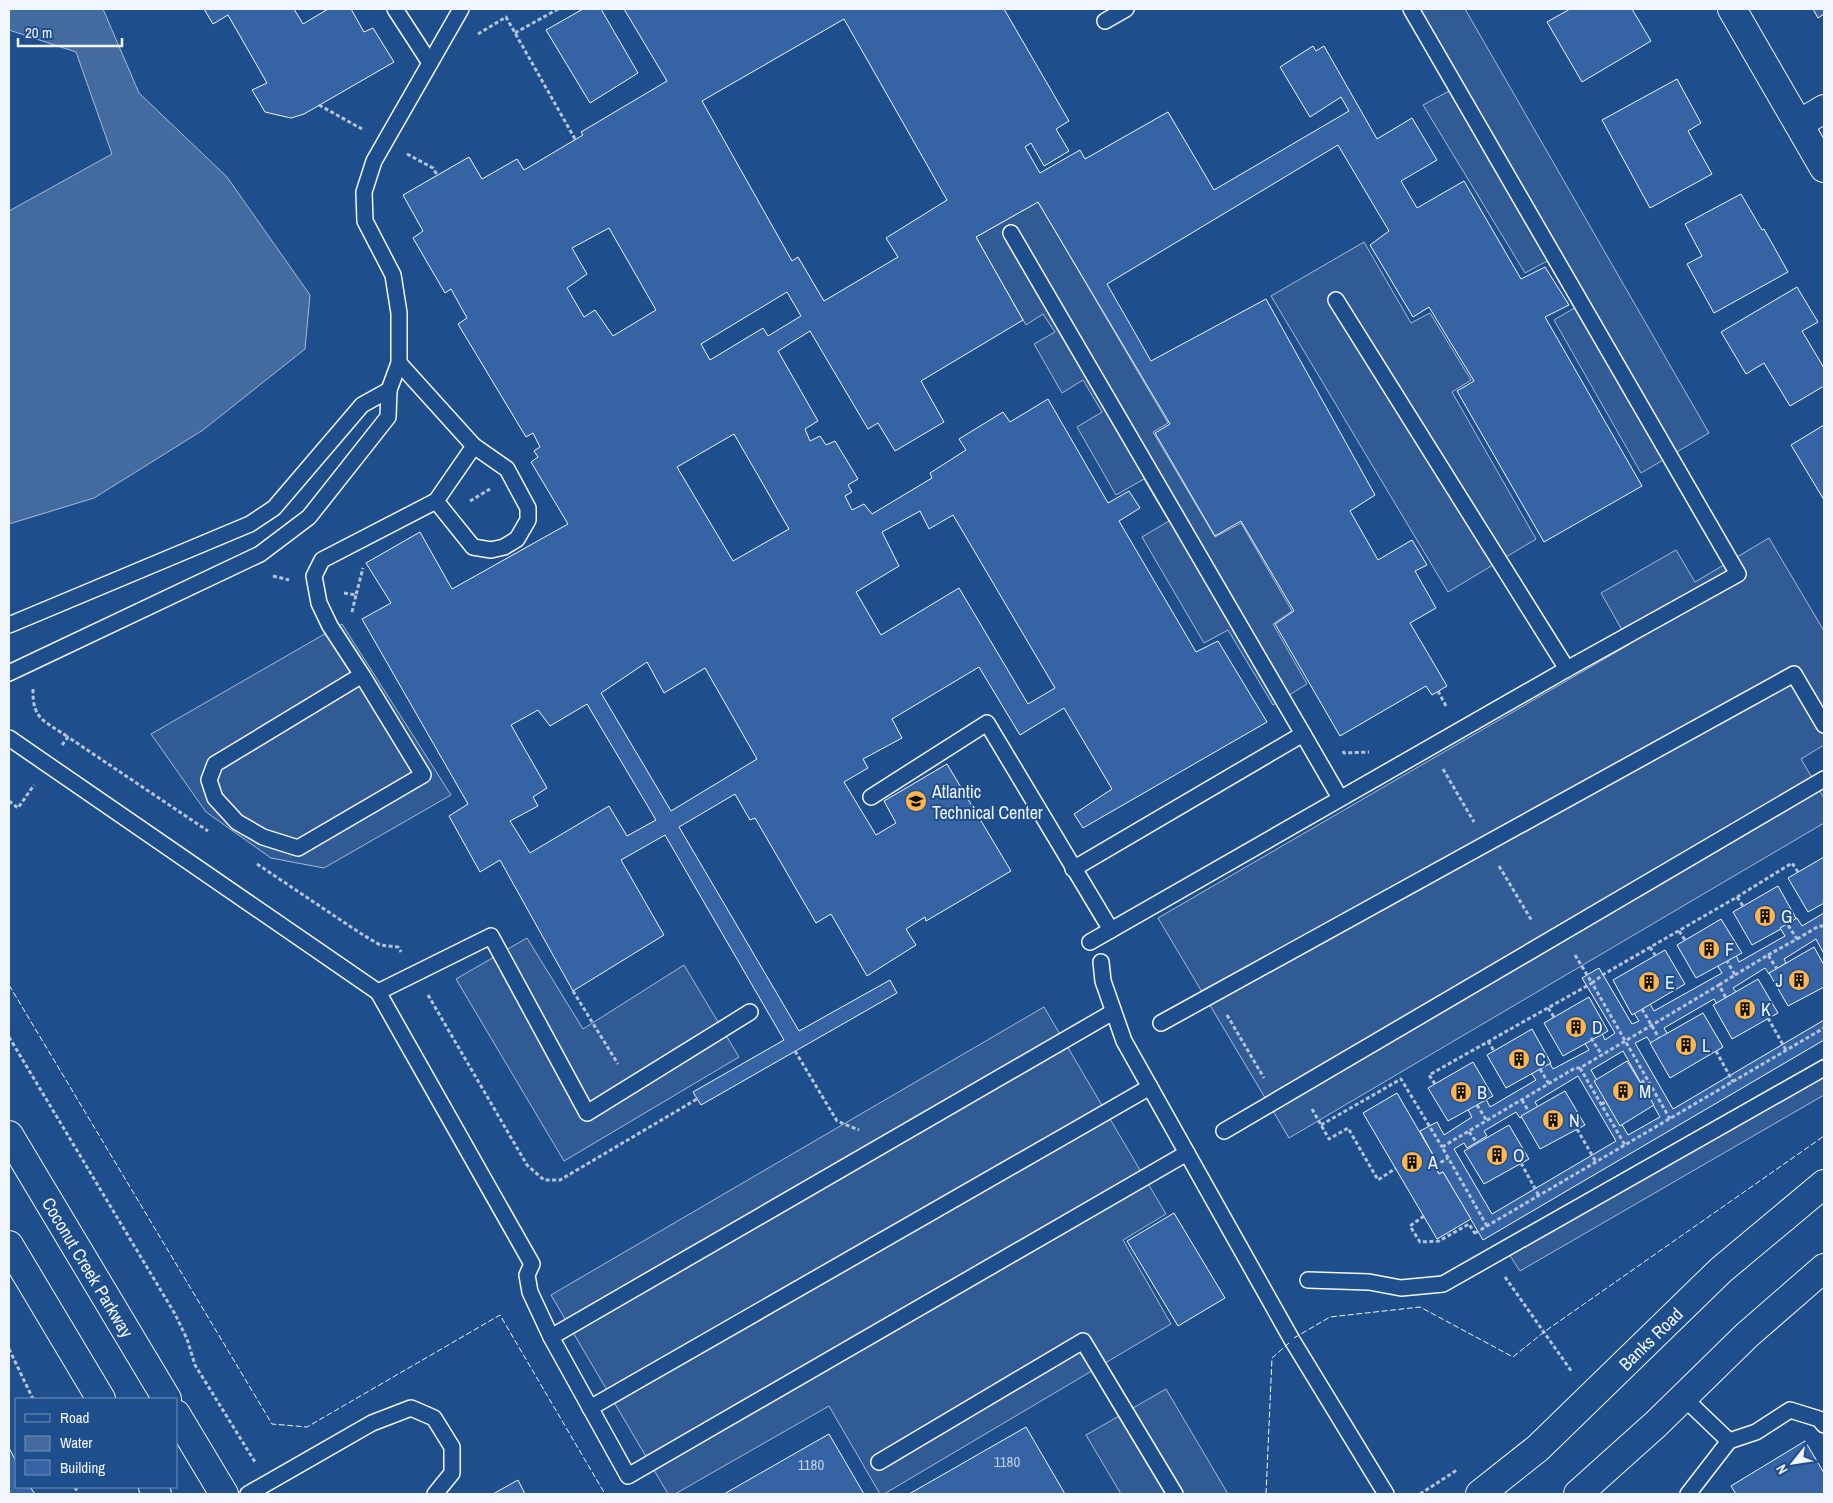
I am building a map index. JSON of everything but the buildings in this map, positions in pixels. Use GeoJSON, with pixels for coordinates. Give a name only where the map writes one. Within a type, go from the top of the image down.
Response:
{"type":"FeatureCollection","features":[{"type":"Feature","properties":{"kind":"street"},"geometry":{"type":"LineString","coordinates":[[1732,9],[1824,168]]}},
{"type":"Feature","properties":{"kind":"street"},"geometry":{"type":"LineString","coordinates":[[1799,124],[1824,109]]}},
{"type":"Feature","properties":{"kind":"street","name":"Coconut Creek Parkway"},"geometry":{"type":"LineString","coordinates":[[9,1135],[166,1398]]}},
{"type":"Feature","properties":{"kind":"street","name":"Banks Road"},"geometry":{"type":"LineString","coordinates":[[1480,1494],[1538,1448],[1721,1270],[1824,1184]]}},
{"type":"Feature","properties":{"kind":"street"},"geometry":{"type":"LineString","coordinates":[[9,1245],[100,1398]]}},
{"type":"Feature","properties":{"kind":"street"},"geometry":{"type":"LineString","coordinates":[[1578,1494],[1747,1335],[1824,1268]]}},
{"type":"Feature","properties":{"kind":"street"},"geometry":{"type":"LineString","coordinates":[[178,1417],[224,1494]]}},
{"type":"Feature","properties":{"kind":"lane"},"geometry":{"type":"LineString","coordinates":[[395,9],[430,63]]}},
{"type":"Feature","properties":{"kind":"lane"},"geometry":{"type":"LineString","coordinates":[[9,673],[260,554],[309,517],[388,417],[389,390],[399,363],[399,313],[393,275],[365,221],[364,192],[374,161],[461,9]]}},
{"type":"Feature","properties":{"kind":"lane"},"geometry":{"type":"LineString","coordinates":[[1105,21],[1126,9]]}},
{"type":"Feature","properties":{"kind":"lane"},"geometry":{"type":"LineString","coordinates":[[1090,942],[1340,798],[1738,574],[1411,9]]}},
{"type":"Feature","properties":{"kind":"lane"},"geometry":{"type":"LineString","coordinates":[[1010,233],[1340,798]]}},
{"type":"Feature","properties":{"kind":"lane"},"geometry":{"type":"LineString","coordinates":[[1336,300],[1567,670]]}},
{"type":"Feature","properties":{"kind":"lane"},"geometry":{"type":"LineString","coordinates":[[399,363],[474,446],[507,469],[528,508],[528,520],[517,539],[504,547],[491,550],[473,547],[436,501]]}},
{"type":"Feature","properties":{"kind":"lane"},"geometry":{"type":"LineString","coordinates":[[9,625],[250,524],[274,508],[362,405],[389,390]]}},
{"type":"Feature","properties":{"kind":"lane"},"geometry":{"type":"LineString","coordinates":[[362,675],[216,764],[209,780],[215,798],[237,822],[263,836],[298,848],[423,774],[362,675],[330,626],[319,603],[314,576],[322,560],[436,501],[474,446]]}},
{"type":"Feature","properties":{"kind":"lane"},"geometry":{"type":"LineString","coordinates":[[1161,1024],[1794,674],[1824,725]]}},
{"type":"Feature","properties":{"kind":"lane"},"geometry":{"type":"LineString","coordinates":[[872,796],[987,723],[1110,930]]}},
{"type":"Feature","properties":{"kind":"lane"},"geometry":{"type":"LineString","coordinates":[[1073,869],[1303,734]]}},
{"type":"Feature","properties":{"kind":"lane"},"geometry":{"type":"LineString","coordinates":[[9,738],[378,992],[532,1264],[527,1275],[530,1292],[551,1337],[628,1476],[1187,1153]]}},
{"type":"Feature","properties":{"kind":"lane"},"geometry":{"type":"LineString","coordinates":[[1224,1132],[1824,779]]}},
{"type":"Feature","properties":{"kind":"lane"},"geometry":{"type":"LineString","coordinates":[[378,992],[491,936],[587,1113],[750,1012]]}},
{"type":"Feature","properties":{"kind":"lane"},"geometry":{"type":"LineString","coordinates":[[1101,962],[1103,981],[1124,1041],[1292,1340],[1386,1494]]}},
{"type":"Feature","properties":{"kind":"lane"},"geometry":{"type":"LineString","coordinates":[[551,1337],[1113,1012]]}},
{"type":"Feature","properties":{"kind":"lane"},"geometry":{"type":"LineString","coordinates":[[1308,1280],[1369,1282],[1401,1288],[1443,1284],[1824,1068]]}},
{"type":"Feature","properties":{"kind":"lane"},"geometry":{"type":"LineString","coordinates":[[590,1408],[1150,1087]]}},
{"type":"Feature","properties":{"kind":"lane"},"geometry":{"type":"LineString","coordinates":[[879,1462],[1083,1341],[1175,1494]]}},
{"type":"Feature","properties":{"kind":"lane"},"geometry":{"type":"LineString","coordinates":[[1683,1397],[1729,1441]]}},
{"type":"Feature","properties":{"kind":"lane"},"geometry":{"type":"LineString","coordinates":[[248,1494],[372,1423],[411,1408],[434,1418],[452,1447],[452,1473],[435,1494]]}},
{"type":"Feature","properties":{"kind":"lane"},"geometry":{"type":"LineString","coordinates":[[1688,1494],[1729,1441],[1756,1432],[1790,1410],[1819,1419],[1824,1425]]}},
{"type":"Feature","properties":{"kind":"path"},"geometry":{"type":"LineString","coordinates":[[515,33],[558,9]]}},
{"type":"Feature","properties":{"kind":"path"},"geometry":{"type":"LineString","coordinates":[[473,37],[506,17],[575,139]]}},
{"type":"Feature","properties":{"kind":"path"},"geometry":{"type":"LineString","coordinates":[[319,105],[433,168],[437,175]]}},
{"type":"Feature","properties":{"kind":"path"},"geometry":{"type":"LineString","coordinates":[[447,514],[511,477]]}},
{"type":"Feature","properties":{"kind":"path"},"geometry":{"type":"LineString","coordinates":[[266,574],[356,595],[363,567]]}},
{"type":"Feature","properties":{"kind":"path"},"geometry":{"type":"LineString","coordinates":[[36,682],[33,688],[34,710],[40,718],[68,737]]}},
{"type":"Feature","properties":{"kind":"path"},"geometry":{"type":"LineString","coordinates":[[1438,691],[1448,710]]}},
{"type":"Feature","properties":{"kind":"path"},"geometry":{"type":"LineString","coordinates":[[1341,747],[1344,753],[1374,751]]}},
{"type":"Feature","properties":{"kind":"path"},"geometry":{"type":"LineString","coordinates":[[1435,1084],[1429,1075],[1592,983],[1650,946],[1679,931],[1792,863],[1798,872]]}},
{"type":"Feature","properties":{"kind":"path"},"geometry":{"type":"LineString","coordinates":[[1737,897],[1743,906]]}},
{"type":"Feature","properties":{"kind":"path"},"geometry":{"type":"LineString","coordinates":[[1788,925],[1797,939]]}},
{"type":"Feature","properties":{"kind":"path"},"geometry":{"type":"LineString","coordinates":[[1442,1147],[1575,1068],[1580,1068],[1768,955],[1819,926],[1824,927]]}},
{"type":"Feature","properties":{"kind":"path"},"geometry":{"type":"LineString","coordinates":[[1679,931],[1685,940]]}},
{"type":"Feature","properties":{"kind":"path"},"geometry":{"type":"LineString","coordinates":[[1562,934],[1670,1119]]}},
{"type":"Feature","properties":{"kind":"path"},"geometry":{"type":"LineString","coordinates":[[1650,946],[1655,956]]}},
{"type":"Feature","properties":{"kind":"path"},"geometry":{"type":"LineString","coordinates":[[1768,955],[1777,969]]}},
{"type":"Feature","properties":{"kind":"path"},"geometry":{"type":"LineString","coordinates":[[1727,961],[1735,975]]}},
{"type":"Feature","properties":{"kind":"path"},"geometry":{"type":"LineString","coordinates":[[1719,985],[1726,998]]}},
{"type":"Feature","properties":{"kind":"path"},"geometry":{"type":"LineString","coordinates":[[573,991],[631,1085]]}},
{"type":"Feature","properties":{"kind":"path"},"geometry":{"type":"LineString","coordinates":[[1215,994],[1277,1101]]}},
{"type":"Feature","properties":{"kind":"path"},"geometry":{"type":"LineString","coordinates":[[1548,1008],[1554,1017]]}},
{"type":"Feature","properties":{"kind":"path"},"geometry":{"type":"LineString","coordinates":[[1642,1009],[1659,1038]]}},
{"type":"Feature","properties":{"kind":"path"},"geometry":{"type":"LineString","coordinates":[[1768,1018],[1786,1050]]}},
{"type":"Feature","properties":{"kind":"path"},"geometry":{"type":"LineString","coordinates":[[1475,1233],[1824,1028]]}},
{"type":"Feature","properties":{"kind":"path"},"geometry":{"type":"LineString","coordinates":[[9,1036],[175,1314],[187,1339],[195,1365],[268,1483]]}},
{"type":"Feature","properties":{"kind":"path"},"geometry":{"type":"LineString","coordinates":[[1591,1038],[1602,1055]]}},
{"type":"Feature","properties":{"kind":"path"},"geometry":{"type":"LineString","coordinates":[[1488,1041],[1494,1051]]}},
{"type":"Feature","properties":{"kind":"path"},"geometry":{"type":"LineString","coordinates":[[796,1051],[837,1121],[887,1143]]}},
{"type":"Feature","properties":{"kind":"path"},"geometry":{"type":"LineString","coordinates":[[1716,1051],[1733,1082]]}},
{"type":"Feature","properties":{"kind":"path"},"geometry":{"type":"LineString","coordinates":[[1580,1068],[1625,1145]]}},
{"type":"Feature","properties":{"kind":"path"},"geometry":{"type":"LineString","coordinates":[[1540,1070],[1549,1084]]}},
{"type":"Feature","properties":{"kind":"path"},"geometry":{"type":"LineString","coordinates":[[1321,1125],[1401,1079],[1487,1226]]}},
{"type":"Feature","properties":{"kind":"path"},"geometry":{"type":"LineString","coordinates":[[1641,1083],[1646,1079]]}},
{"type":"Feature","properties":{"kind":"path"},"geometry":{"type":"LineString","coordinates":[[1299,1087],[1329,1139],[1348,1128],[1378,1180],[1396,1168]]}},
{"type":"Feature","properties":{"kind":"path"},"geometry":{"type":"LineString","coordinates":[[1522,1100],[1529,1112]]}},
{"type":"Feature","properties":{"kind":"path"},"geometry":{"type":"LineString","coordinates":[[1601,1104],[1606,1102]]}},
{"type":"Feature","properties":{"kind":"path"},"geometry":{"type":"LineString","coordinates":[[1477,1105],[1487,1121]]}},
{"type":"Feature","properties":{"kind":"path"},"geometry":{"type":"LineString","coordinates":[[1577,1130],[1596,1162]]}},
{"type":"Feature","properties":{"kind":"path"},"geometry":{"type":"LineString","coordinates":[[1469,1132],[1477,1144]]}},
{"type":"Feature","properties":{"kind":"path"},"geometry":{"type":"LineString","coordinates":[[1435,1166],[1448,1158]]}},
{"type":"Feature","properties":{"kind":"path"},"geometry":{"type":"LineString","coordinates":[[1521,1164],[1539,1196]]}},
{"type":"Feature","properties":{"kind":"path"},"geometry":{"type":"LineString","coordinates":[[1424,1216],[1410,1226],[1420,1242],[1439,1240],[1469,1224],[1574,1374]]}},
{"type":"Feature","properties":{"kind":"path"},"geometry":{"type":"LineString","coordinates":[[9,1349],[33,1398]]}},
{"type":"Feature","properties":{"kind":"shaded area"},"geometry":{"type":"Polygon","coordinates":[[[1416,9],[1465,9],[1709,433],[1641,473],[1554,320],[1576,307],[1547,261],[1525,273],[1423,105],[1453,89],[1416,9]]]}},
{"type":"Feature","properties":{"kind":"shaded area"},"geometry":{"type":"Polygon","coordinates":[[[1038,202],[1168,423],[1153,432],[1215,537],[1241,523],[1292,611],[1273,624],[1307,684],[1273,705],[1228,630],[1204,643],[1142,537],[1169,521],[1144,479],[1116,495],[1077,427],[1102,412],[1083,380],[1062,393],[1034,344],[1055,332],[1043,314],[1026,325],[976,237],[1038,202]]]}},
{"type":"Feature","properties":{"kind":"shaded area"},"geometry":{"type":"Polygon","coordinates":[[[1364,242],[1411,323],[1430,313],[1471,380],[1452,392],[1536,539],[1448,592],[1271,296],[1364,242]]]}},
{"type":"Feature","properties":{"kind":"shaded area"},"geometry":{"type":"Polygon","coordinates":[[[1769,538],[1824,631],[1824,745],[1801,759],[1824,798],[1824,823],[1289,1138],[1158,918],[1630,644],[1601,593],[1676,550],[1695,582],[1769,538]]]}},
{"type":"Feature","properties":{"kind":"shaded area"},"geometry":{"type":"Polygon","coordinates":[[[342,624],[451,795],[324,868],[271,858],[206,812],[151,734],[342,624]]]}},
{"type":"Feature","properties":{"kind":"shaded area"},"geometry":{"type":"Polygon","coordinates":[[[527,938],[583,1029],[684,965],[739,1057],[564,1161],[456,979],[527,938]]]}},
{"type":"Feature","properties":{"kind":"shaded area"},"geometry":{"type":"Polygon","coordinates":[[[1044,1007],[1166,1214],[1123,1240],[1171,1324],[884,1494],[880,1494],[829,1406],[675,1494],[668,1494],[551,1295],[1044,1007]]]}},
{"type":"Feature","properties":{"kind":"shaded area"},"geometry":{"type":"Polygon","coordinates":[[[1824,1058],[1824,1095],[1520,1271],[1501,1242],[1824,1058]]]}},
{"type":"Feature","properties":{"kind":"shaded area"},"geometry":{"type":"Polygon","coordinates":[[[1166,1389],[1228,1494],[1121,1494],[1086,1435],[1166,1389]]]}},
{"type":"Feature","properties":{"kind":"water"},"geometry":{"type":"Polygon","coordinates":[[[9,9],[103,9],[139,93],[227,177],[310,295],[305,349],[203,430],[94,498],[9,524],[9,211],[112,154],[76,52],[9,30],[9,9]]]}},
{"type":"Feature","properties":{"kind":"fence"},"geometry":{"type":"LineString","coordinates":[[9,985],[272,1424],[307,1427],[500,1315],[605,1494]]}},
{"type":"Feature","properties":{"kind":"fence"},"geometry":{"type":"LineString","coordinates":[[1294,1338],[1330,1317],[1420,1307],[1513,1357],[1544,1332],[1824,1136]]}},
{"type":"Feature","properties":{"kind":"fence"},"geometry":{"type":"LineString","coordinates":[[1266,1494],[1272,1358],[1289,1343]]}},
{"type":"Feature","properties":{"kind":"place","name":"Atlantic Technical Center"},"geometry":{"type":"Point","coordinates":[916,801]}},
{"type":"Feature","properties":{"kind":"place","name":"G"},"geometry":{"type":"Point","coordinates":[1765,916]}},
{"type":"Feature","properties":{"kind":"place","name":"F"},"geometry":{"type":"Point","coordinates":[1709,949]}},
{"type":"Feature","properties":{"kind":"place","name":"J"},"geometry":{"type":"Point","coordinates":[1799,980]}},
{"type":"Feature","properties":{"kind":"place","name":"E"},"geometry":{"type":"Point","coordinates":[1649,982]}},
{"type":"Feature","properties":{"kind":"place","name":"K"},"geometry":{"type":"Point","coordinates":[1745,1009]}},
{"type":"Feature","properties":{"kind":"place","name":"D"},"geometry":{"type":"Point","coordinates":[1576,1027]}},
{"type":"Feature","properties":{"kind":"place","name":"L"},"geometry":{"type":"Point","coordinates":[1686,1045]}},
{"type":"Feature","properties":{"kind":"place","name":"C"},"geometry":{"type":"Point","coordinates":[1519,1059]}},
{"type":"Feature","properties":{"kind":"place","name":"M"},"geometry":{"type":"Point","coordinates":[1623,1091]}},
{"type":"Feature","properties":{"kind":"place","name":"B"},"geometry":{"type":"Point","coordinates":[1461,1092]}},
{"type":"Feature","properties":{"kind":"place","name":"N"},"geometry":{"type":"Point","coordinates":[1553,1120]}},
{"type":"Feature","properties":{"kind":"place","name":"O"},"geometry":{"type":"Point","coordinates":[1497,1155]}},
{"type":"Feature","properties":{"kind":"place","name":"A"},"geometry":{"type":"Point","coordinates":[1412,1162]}}]}
